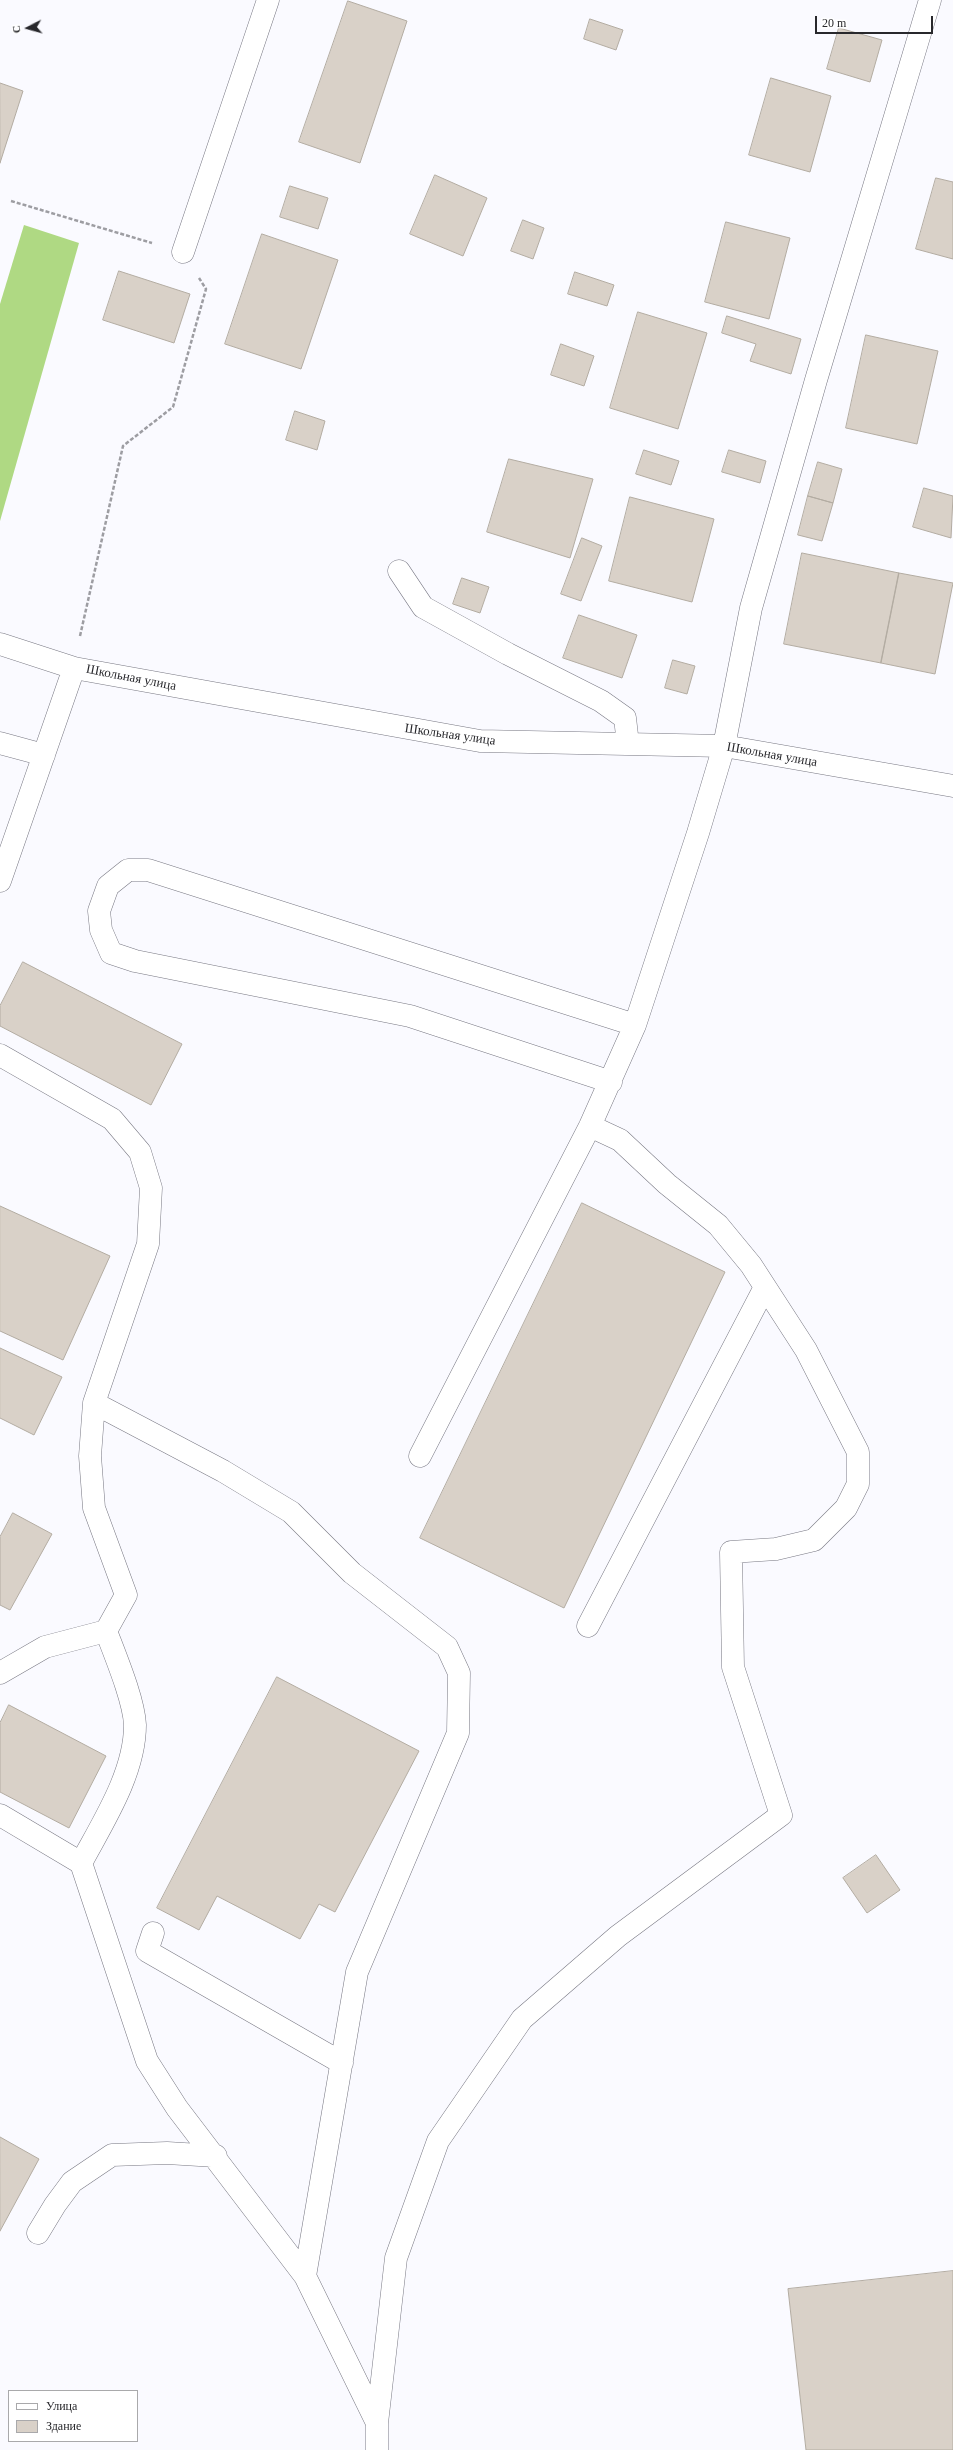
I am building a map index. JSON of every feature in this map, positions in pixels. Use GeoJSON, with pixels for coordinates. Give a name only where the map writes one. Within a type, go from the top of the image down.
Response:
{"type":"FeatureCollection","features":[{"type":"Feature","properties":{"kind":"street"},"geometry":{"type":"LineString","coordinates":[[183,252],[268,0]]}},
{"type":"Feature","properties":{"kind":"street"},"geometry":{"type":"LineString","coordinates":[[420,1456],[590,1126],[611,1082],[635,1025],[698,833],[724,746],[751,608],[818,372],[930,0]]}},
{"type":"Feature","properties":{"kind":"street"},"geometry":{"type":"LineString","coordinates":[[399,571],[423,607],[508,654],[601,701],[625,718],[628,744]]}},
{"type":"Feature","properties":{"kind":"street","name":"Школьная улица"},"geometry":{"type":"LineString","coordinates":[[0,644],[74,668],[480,741],[724,746],[953,786]]}},
{"type":"Feature","properties":{"kind":"street"},"geometry":{"type":"LineString","coordinates":[[0,881],[74,668]]}},
{"type":"Feature","properties":{"kind":"street"},"geometry":{"type":"LineString","coordinates":[[0,744],[44,755]]}},
{"type":"Feature","properties":{"kind":"street"},"geometry":{"type":"LineString","coordinates":[[611,1082],[410,1016],[135,961],[111,953],[101,930],[99,911],[108,886],[128,870],[148,870],[635,1025]]}},
{"type":"Feature","properties":{"kind":"street"},"geometry":{"type":"LineString","coordinates":[[0,1054],[112,1119],[140,1152],[151,1188],[148,1244],[94,1403],[90,1456],[94,1508],[126,1595],[106,1631],[45,1648],[0,1673]]}},
{"type":"Feature","properties":{"kind":"street"},"geometry":{"type":"LineString","coordinates":[[376,2450],[377,2423],[396,2258],[438,2141],[522,2019],[618,1936],[781,1815],[733,1667],[731,1552],[776,1549],[814,1540],[846,1508],[858,1484],[858,1452],[806,1350],[751,1265],[718,1225],[667,1184],[620,1140],[590,1126]]}},
{"type":"Feature","properties":{"kind":"street"},"geometry":{"type":"LineString","coordinates":[[588,1626],[765,1287]]}},
{"type":"Feature","properties":{"kind":"street"},"geometry":{"type":"LineString","coordinates":[[94,1403],[223,1472],[291,1512],[352,1573],[447,1647],[459,1673],[458,1733],[357,1972],[305,2276]]}},
{"type":"Feature","properties":{"kind":"street"},"geometry":{"type":"LineString","coordinates":[[81,1863],[126,1776],[135,1724],[125,1682],[106,1631]]}},
{"type":"Feature","properties":{"kind":"street"},"geometry":{"type":"LineString","coordinates":[[0,1815],[81,1863],[147,2061],[177,2108],[216,2156],[305,2276],[377,2423]]}},
{"type":"Feature","properties":{"kind":"street"},"geometry":{"type":"LineString","coordinates":[[153,1933],[147,1951],[342,2063]]}},
{"type":"Feature","properties":{"kind":"street"},"geometry":{"type":"LineString","coordinates":[[38,2233],[54,2205],[72,2182],[112,2154],[167,2153],[216,2156]]}},
{"type":"Feature","properties":{"kind":"path"},"geometry":{"type":"LineString","coordinates":[[11,201],[183,252],[206,290],[173,407],[123,446],[86,602],[74,668]]}},
{"type":"Feature","properties":{"kind":"green space"},"geometry":{"type":"Polygon","coordinates":[[[24,225],[79,243],[0,521],[0,304],[24,225]]]}},
{"type":"Feature","properties":{"kind":"building"},"geometry":{"type":"Polygon","coordinates":[[[348,1],[407,21],[360,163],[299,142],[348,1]]]}},
{"type":"Feature","properties":{"kind":"building"},"geometry":{"type":"Polygon","coordinates":[[[590,19],[623,30],[616,50],[584,39],[590,19]]]}},
{"type":"Feature","properties":{"kind":"building"},"geometry":{"type":"Polygon","coordinates":[[[839,28],[882,40],[870,82],[827,69],[839,28]]]}},
{"type":"Feature","properties":{"kind":"building"},"geometry":{"type":"Polygon","coordinates":[[[771,78],[831,96],[810,172],[749,155],[771,78]]]}},
{"type":"Feature","properties":{"kind":"building"},"geometry":{"type":"Polygon","coordinates":[[[0,83],[23,91],[0,163],[0,83]]]}},
{"type":"Feature","properties":{"kind":"building"},"geometry":{"type":"Polygon","coordinates":[[[435,175],[487,198],[463,256],[410,234],[435,175]]]}},
{"type":"Feature","properties":{"kind":"building"},"geometry":{"type":"Polygon","coordinates":[[[936,178],[953,182],[953,259],[916,249],[936,178]]]}},
{"type":"Feature","properties":{"kind":"building"},"geometry":{"type":"Polygon","coordinates":[[[290,186],[328,198],[318,229],[280,217],[290,186]]]}},
{"type":"Feature","properties":{"kind":"building"},"geometry":{"type":"Polygon","coordinates":[[[523,220],[544,228],[533,259],[511,251],[523,220]]]}},
{"type":"Feature","properties":{"kind":"building"},"geometry":{"type":"Polygon","coordinates":[[[726,222],[790,238],[769,319],[705,302],[726,222]]]}},
{"type":"Feature","properties":{"kind":"building"},"geometry":{"type":"Polygon","coordinates":[[[262,234],[338,260],[301,369],[225,344],[262,234]]]}},
{"type":"Feature","properties":{"kind":"building"},"geometry":{"type":"Polygon","coordinates":[[[119,271],[190,294],[174,343],[103,320],[119,271]]]}},
{"type":"Feature","properties":{"kind":"building"},"geometry":{"type":"Polygon","coordinates":[[[575,272],[614,285],[607,306],[568,294],[575,272]]]}},
{"type":"Feature","properties":{"kind":"building"},"geometry":{"type":"Polygon","coordinates":[[[638,312],[707,333],[678,429],[610,408],[638,312]]]}},
{"type":"Feature","properties":{"kind":"building"},"geometry":{"type":"Polygon","coordinates":[[[727,316],[801,339],[791,374],[750,361],[756,344],[722,333],[727,316]]]}},
{"type":"Feature","properties":{"kind":"building"},"geometry":{"type":"Polygon","coordinates":[[[866,335],[938,351],[917,444],[846,428],[866,335]]]}},
{"type":"Feature","properties":{"kind":"building"},"geometry":{"type":"Polygon","coordinates":[[[561,344],[594,356],[584,386],[551,375],[561,344]]]}},
{"type":"Feature","properties":{"kind":"building"},"geometry":{"type":"Polygon","coordinates":[[[295,411],[325,421],[317,450],[286,440],[295,411]]]}},
{"type":"Feature","properties":{"kind":"building"},"geometry":{"type":"Polygon","coordinates":[[[644,450],[679,461],[671,485],[636,474],[644,450]]]}},
{"type":"Feature","properties":{"kind":"building"},"geometry":{"type":"Polygon","coordinates":[[[729,450],[766,461],[760,483],[722,472],[729,450]]]}},
{"type":"Feature","properties":{"kind":"building"},"geometry":{"type":"Polygon","coordinates":[[[509,459],[593,479],[570,558],[487,532],[509,459]]]}},
{"type":"Feature","properties":{"kind":"building"},"geometry":{"type":"Polygon","coordinates":[[[818,462],[842,469],[833,503],[808,496],[818,462]]]}},
{"type":"Feature","properties":{"kind":"building"},"geometry":{"type":"Polygon","coordinates":[[[924,488],[953,496],[951,538],[913,527],[924,488]]]}},
{"type":"Feature","properties":{"kind":"building"},"geometry":{"type":"Polygon","coordinates":[[[808,496],[833,503],[822,541],[798,535],[808,496]]]}},
{"type":"Feature","properties":{"kind":"building"},"geometry":{"type":"Polygon","coordinates":[[[630,497],[714,519],[692,602],[609,581],[630,497]]]}},
{"type":"Feature","properties":{"kind":"building"},"geometry":{"type":"Polygon","coordinates":[[[582,538],[602,546],[581,601],[561,594],[582,538]]]}},
{"type":"Feature","properties":{"kind":"building"},"geometry":{"type":"Polygon","coordinates":[[[802,553],[899,573],[881,663],[784,644],[802,553]]]}},
{"type":"Feature","properties":{"kind":"building"},"geometry":{"type":"Polygon","coordinates":[[[899,573],[953,583],[935,674],[881,663],[899,573]]]}},
{"type":"Feature","properties":{"kind":"building"},"geometry":{"type":"Polygon","coordinates":[[[462,578],[489,587],[480,613],[453,604],[462,578]]]}},
{"type":"Feature","properties":{"kind":"building"},"geometry":{"type":"Polygon","coordinates":[[[579,615],[637,635],[622,678],[563,658],[579,615]]]}},
{"type":"Feature","properties":{"kind":"building"},"geometry":{"type":"Polygon","coordinates":[[[673,660],[695,666],[687,694],[665,688],[673,660]]]}},
{"type":"Feature","properties":{"kind":"building"},"geometry":{"type":"Polygon","coordinates":[[[23,962],[182,1044],[151,1105],[0,1026],[0,1006],[23,962]]]}},
{"type":"Feature","properties":{"kind":"building"},"geometry":{"type":"Polygon","coordinates":[[[582,1203],[725,1272],[564,1608],[420,1538],[582,1203]]]}},
{"type":"Feature","properties":{"kind":"building"},"geometry":{"type":"Polygon","coordinates":[[[0,1206],[110,1256],[63,1360],[0,1331],[0,1206]]]}},
{"type":"Feature","properties":{"kind":"building"},"geometry":{"type":"Polygon","coordinates":[[[0,1348],[62,1377],[34,1435],[0,1418],[0,1348]]]}},
{"type":"Feature","properties":{"kind":"building"},"geometry":{"type":"Polygon","coordinates":[[[13,1513],[52,1534],[10,1610],[0,1605],[0,1537],[13,1513]]]}},
{"type":"Feature","properties":{"kind":"building"},"geometry":{"type":"Polygon","coordinates":[[[277,1677],[419,1751],[335,1912],[319,1904],[300,1939],[217,1896],[199,1930],[157,1908],[277,1677]]]}},
{"type":"Feature","properties":{"kind":"building"},"geometry":{"type":"Polygon","coordinates":[[[9,1705],[106,1756],[69,1828],[0,1792],[0,1723],[9,1705]]]}},
{"type":"Feature","properties":{"kind":"building"},"geometry":{"type":"Polygon","coordinates":[[[876,1855],[900,1890],[867,1913],[843,1878],[876,1855]]]}},
{"type":"Feature","properties":{"kind":"building"},"geometry":{"type":"Polygon","coordinates":[[[0,2137],[39,2159],[0,2231],[0,2137]]]}},
{"type":"Feature","properties":{"kind":"building"},"geometry":{"type":"Polygon","coordinates":[[[953,2271],[953,2450],[806,2450],[788,2289],[953,2271]]]}}]}
